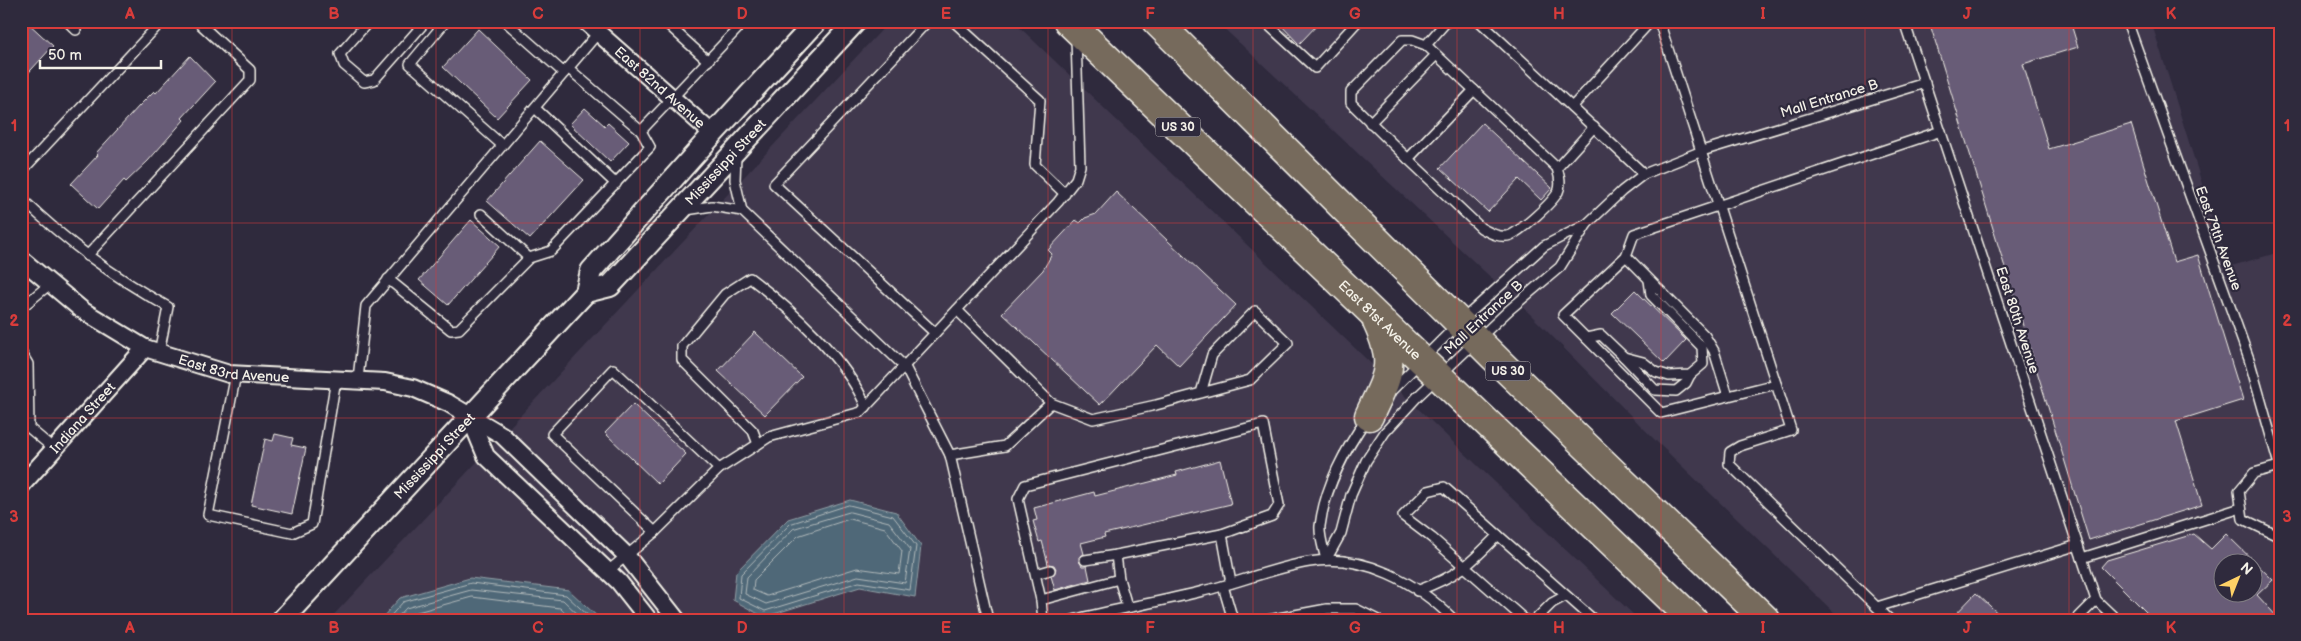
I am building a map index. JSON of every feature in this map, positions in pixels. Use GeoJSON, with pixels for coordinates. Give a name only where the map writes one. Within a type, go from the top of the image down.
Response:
{"type":"FeatureCollection","features":[{"type":"Feature","properties":{"kind":"highway","name":"US 30"},"geometry":{"type":"LineString","coordinates":[[1156,21],[1468,331],[1766,620]]}},
{"type":"Feature","properties":{"kind":"highway","name":"East 81st Avenue"},"geometry":{"type":"LineString","coordinates":[[1072,25],[1693,620]]}},
{"type":"Feature","properties":{"kind":"highway"},"geometry":{"type":"LineString","coordinates":[[1369,416],[1389,374],[1387,343],[1374,316]]}},
{"type":"Feature","properties":{"kind":"street","name":"East 82nd Avenue"},"geometry":{"type":"LineString","coordinates":[[585,21],[712,134]]}},
{"type":"Feature","properties":{"kind":"street","name":"Mississippi Street"},"geometry":{"type":"LineString","coordinates":[[282,620],[469,415],[586,292],[591,271],[712,134],[817,21]]}},
{"type":"Feature","properties":{"kind":"street","name":"Mississippi Street"},"geometry":{"type":"LineString","coordinates":[[586,292],[610,286],[856,21]]}},
{"type":"Feature","properties":{"kind":"street","name":"East 83rd Avenue"},"geometry":{"type":"LineString","coordinates":[[21,259],[82,310],[152,351],[236,374],[358,379],[386,382],[413,388],[432,395],[469,415],[502,435],[626,555],[677,620]]}},
{"type":"Feature","properties":{"kind":"street","name":"Indiana Street"},"geometry":{"type":"LineString","coordinates":[[21,486],[54,449],[152,351]]}},
{"type":"Feature","properties":{"kind":"street"},"geometry":{"type":"LineString","coordinates":[[469,415],[486,456],[619,582],[649,620]]}},
{"type":"Feature","properties":{"kind":"lane"},"geometry":{"type":"LineString","coordinates":[[67,21],[76,30]]}},
{"type":"Feature","properties":{"kind":"lane"},"geometry":{"type":"LineString","coordinates":[[21,172],[162,21]]}},
{"type":"Feature","properties":{"kind":"lane"},"geometry":{"type":"LineString","coordinates":[[87,256],[250,80],[250,70],[197,21]]}},
{"type":"Feature","properties":{"kind":"lane"},"geometry":{"type":"LineString","coordinates":[[369,21],[340,54],[344,65],[364,82],[374,80],[426,21]]}},
{"type":"Feature","properties":{"kind":"lane"},"geometry":{"type":"LineString","coordinates":[[446,21],[410,64],[502,145]]}},
{"type":"Feature","properties":{"kind":"lane"},"geometry":{"type":"LineString","coordinates":[[388,279],[451,330],[460,329],[529,258],[551,251],[650,147],[641,131],[505,21]]}},
{"type":"Feature","properties":{"kind":"lane"},"geometry":{"type":"LineString","coordinates":[[664,21],[708,61]]}},
{"type":"Feature","properties":{"kind":"lane"},"geometry":{"type":"LineString","coordinates":[[641,131],[745,21]]}},
{"type":"Feature","properties":{"kind":"lane"},"geometry":{"type":"LineString","coordinates":[[928,21],[774,184],[936,333]]}},
{"type":"Feature","properties":{"kind":"lane"},"geometry":{"type":"LineString","coordinates":[[953,21],[1040,100],[1035,165],[1065,194]]}},
{"type":"Feature","properties":{"kind":"lane"},"geometry":{"type":"LineString","coordinates":[[1264,21],[1315,68],[1358,21]]}},
{"type":"Feature","properties":{"kind":"lane"},"geometry":{"type":"LineString","coordinates":[[1426,45],[1447,21]]}},
{"type":"Feature","properties":{"kind":"lane"},"geometry":{"type":"LineString","coordinates":[[1479,21],[1644,174]]}},
{"type":"Feature","properties":{"kind":"lane"},"geometry":{"type":"LineString","coordinates":[[1572,107],[1651,21]]}},
{"type":"Feature","properties":{"kind":"lane"},"geometry":{"type":"LineString","coordinates":[[1659,21],[1791,430],[1740,446],[1730,452],[1729,464],[1890,620]]}},
{"type":"Feature","properties":{"kind":"lane","name":"East 80th Avenue"},"geometry":{"type":"LineString","coordinates":[[1904,21],[2096,600],[2116,620]]}},
{"type":"Feature","properties":{"kind":"lane","name":"East 79th Avenue"},"geometry":{"type":"LineString","coordinates":[[2127,21],[2248,358],[2279,467],[2254,473],[2239,491],[2241,508]]}},
{"type":"Feature","properties":{"kind":"lane"},"geometry":{"type":"LineString","coordinates":[[608,571],[654,532],[720,470],[769,436],[861,412],[1065,194],[1076,179],[1080,166],[1072,25]]}},
{"type":"Feature","properties":{"kind":"lane"},"geometry":{"type":"LineString","coordinates":[[358,379],[366,306],[598,33]]}},
{"type":"Feature","properties":{"kind":"lane"},"geometry":{"type":"LineString","coordinates":[[1402,40],[1412,40],[1426,45],[1557,168],[1560,180],[1559,191],[1538,213],[1510,235],[1496,235],[1481,228],[1370,123],[1351,102],[1351,92],[1402,40]]}},
{"type":"Feature","properties":{"kind":"lane"},"geometry":{"type":"LineString","coordinates":[[1370,123],[1436,55]]}},
{"type":"Feature","properties":{"kind":"lane","name":"Mall Entrance B"},"geometry":{"type":"LineString","coordinates":[[1326,560],[1320,528],[1332,481],[1349,444],[1369,416],[1430,368],[1468,331],[1544,246],[1587,224],[1644,174],[1702,151],[1925,83]]}},
{"type":"Feature","properties":{"kind":"lane"},"geometry":{"type":"LineString","coordinates":[[1408,159],[1474,90]]}},
{"type":"Feature","properties":{"kind":"lane"},"geometry":{"type":"LineString","coordinates":[[535,108],[616,184]]}},
{"type":"Feature","properties":{"kind":"lane"},"geometry":{"type":"LineString","coordinates":[[1557,168],[1594,127]]}},
{"type":"Feature","properties":{"kind":"lane"},"geometry":{"type":"LineString","coordinates":[[1776,384],[1661,413],[1563,315],[1626,256],[1634,234],[1941,131]]}},
{"type":"Feature","properties":{"kind":"lane"},"geometry":{"type":"LineString","coordinates":[[737,149],[735,180],[742,211],[905,367],[950,455],[988,620]]}},
{"type":"Feature","properties":{"kind":"lane"},"geometry":{"type":"LineString","coordinates":[[21,198],[87,256],[126,284],[168,307],[152,351]]}},
{"type":"Feature","properties":{"kind":"lane"},"geometry":{"type":"LineString","coordinates":[[679,212],[712,206],[742,211]]}},
{"type":"Feature","properties":{"kind":"lane"},"geometry":{"type":"LineString","coordinates":[[481,214],[529,258]]}},
{"type":"Feature","properties":{"kind":"lane","name":"Mall Entrance B"},"geometry":{"type":"LineString","coordinates":[[1326,560],[1341,533],[1351,495],[1366,461],[1430,368],[1468,331],[1560,266],[1587,224]]}},
{"type":"Feature","properties":{"kind":"lane"},"geometry":{"type":"LineString","coordinates":[[1626,256],[1704,336],[1714,351],[1728,396]]}},
{"type":"Feature","properties":{"kind":"lane"},"geometry":{"type":"LineString","coordinates":[[758,444],[753,431],[682,360],[682,346],[725,294],[750,278],[784,303],[850,375],[859,389],[866,407]]}},
{"type":"Feature","properties":{"kind":"lane"},"geometry":{"type":"LineString","coordinates":[[1586,338],[1601,335],[1655,390],[1668,392],[1676,390],[1686,383],[1690,374],[1703,364],[1702,347],[1651,295],[1649,280]]}},
{"type":"Feature","properties":{"kind":"lane"},"geometry":{"type":"LineString","coordinates":[[21,308],[50,284]]}},
{"type":"Feature","properties":{"kind":"lane"},"geometry":{"type":"LineString","coordinates":[[957,310],[1051,403],[1093,419],[1201,393],[1250,380],[1288,343],[1256,311],[1212,355],[1201,393]]}},
{"type":"Feature","properties":{"kind":"lane"},"geometry":{"type":"LineString","coordinates":[[21,352],[28,364],[25,431],[54,449]]}},
{"type":"Feature","properties":{"kind":"lane"},"geometry":{"type":"LineString","coordinates":[[1624,357],[1643,362],[1656,372],[1669,376],[1690,374]]}},
{"type":"Feature","properties":{"kind":"lane"},"geometry":{"type":"LineString","coordinates":[[654,532],[552,434],[613,369],[720,470]]}},
{"type":"Feature","properties":{"kind":"lane"},"geometry":{"type":"LineString","coordinates":[[236,374],[208,515],[292,533],[312,524],[336,379]]}},
{"type":"Feature","properties":{"kind":"lane"},"geometry":{"type":"LineString","coordinates":[[950,455],[1006,446],[1051,403]]}},
{"type":"Feature","properties":{"kind":"lane"},"geometry":{"type":"LineString","coordinates":[[1043,620],[1036,574],[1018,499],[1025,484],[1263,424],[1279,505],[1272,516],[1222,534],[1085,560]]}},
{"type":"Feature","properties":{"kind":"lane"},"geometry":{"type":"LineString","coordinates":[[1525,620],[1432,538],[1403,516],[1428,491],[1444,487],[1594,620]]}},
{"type":"Feature","properties":{"kind":"lane"},"geometry":{"type":"LineString","coordinates":[[2082,558],[2241,508],[2243,520],[2280,537]]}},
{"type":"Feature","properties":{"kind":"lane"},"geometry":{"type":"LineString","coordinates":[[1222,534],[1233,620]]}},
{"type":"Feature","properties":{"kind":"lane"},"geometry":{"type":"LineString","coordinates":[[1417,591],[1446,580],[1466,568],[1498,535]]}},
{"type":"Feature","properties":{"kind":"lane"},"geometry":{"type":"LineString","coordinates":[[1877,607],[2078,545]]}},
{"type":"Feature","properties":{"kind":"lane"},"geometry":{"type":"LineString","coordinates":[[1116,554],[1119,579],[1127,606]]}},
{"type":"Feature","properties":{"kind":"lane"},"geometry":{"type":"LineString","coordinates":[[1073,620],[1227,584],[1307,562],[1326,560],[1366,564],[1393,576],[1440,605],[1454,620]]}},
{"type":"Feature","properties":{"kind":"lane"},"geometry":{"type":"LineString","coordinates":[[1036,574],[1050,570]]}},
{"type":"Feature","properties":{"kind":"lane"},"geometry":{"type":"LineString","coordinates":[[1041,600],[1119,579]]}},
{"type":"Feature","properties":{"kind":"lane"},"geometry":{"type":"LineString","coordinates":[[1535,620],[1552,603],[1565,596]]}},
{"type":"Feature","properties":{"kind":"lane"},"geometry":{"type":"LineString","coordinates":[[2076,620],[2096,600]]}},
{"type":"Feature","properties":{"kind":"lane"},"geometry":{"type":"LineString","coordinates":[[1268,620],[1327,609],[1356,608],[1378,620]]}},
{"type":"Feature","properties":{"kind":"shaded area"},"geometry":{"type":"Polygon","coordinates":[[[890,21],[1013,21],[1639,620],[329,620],[890,21]]]}},
{"type":"Feature","properties":{"kind":"shaded area"},"geometry":{"type":"Polygon","coordinates":[[[1216,21],[2151,21],[2228,267],[2280,252],[2280,620],[1842,620],[1658,443],[1529,313],[1216,21]]]}},
{"type":"Feature","properties":{"kind":"water"},"geometry":{"type":"Polygon","coordinates":[[[850,500],[896,512],[921,546],[915,597],[860,587],[764,617],[733,600],[736,572],[788,519],[850,500]]]}},
{"type":"Feature","properties":{"kind":"water"},"geometry":{"type":"Polygon","coordinates":[[[470,578],[569,590],[601,620],[380,620],[400,598],[470,578]]]}},
{"type":"Feature","properties":{"kind":"building"},"geometry":{"type":"Polygon","coordinates":[[[21,21],[26,21],[53,46],[21,81],[21,21]]]}},
{"type":"Feature","properties":{"kind":"building"},"geometry":{"type":"Polygon","coordinates":[[[1277,21],[1321,21],[1299,44],[1277,21]]]}},
{"type":"Feature","properties":{"kind":"building"},"geometry":{"type":"Polygon","coordinates":[[[1929,21],[2070,21],[2078,47],[2023,64],[2049,149],[2131,124],[2174,262],[2198,255],[2243,400],[2176,421],[2202,505],[2089,540],[1929,21]]]}},
{"type":"Feature","properties":{"kind":"building"},"geometry":{"type":"Polygon","coordinates":[[[478,29],[532,80],[497,118],[443,67],[478,29]]]}},
{"type":"Feature","properties":{"kind":"building"},"geometry":{"type":"Polygon","coordinates":[[[190,56],[215,82],[182,118],[184,120],[148,161],[126,182],[124,180],[98,209],[71,184],[98,155],[96,153],[139,106],[154,91],[156,93],[190,56]]]}},
{"type":"Feature","properties":{"kind":"building"},"geometry":{"type":"Polygon","coordinates":[[[585,108],[605,126],[608,123],[629,142],[610,162],[570,124],[585,108]]]}},
{"type":"Feature","properties":{"kind":"building"},"geometry":{"type":"Polygon","coordinates":[[[1482,123],[1552,188],[1541,200],[1519,179],[1488,212],[1440,168],[1482,123]]]}},
{"type":"Feature","properties":{"kind":"building"},"geometry":{"type":"Polygon","coordinates":[[[540,141],[584,180],[530,239],[487,201],[540,141]]]}},
{"type":"Feature","properties":{"kind":"building"},"geometry":{"type":"Polygon","coordinates":[[[1116,192],[1236,305],[1179,366],[1157,345],[1100,405],[1002,313],[1043,270],[1052,254],[1048,250],[1076,220],[1080,223],[1085,218],[1096,214],[1116,192]]]}},
{"type":"Feature","properties":{"kind":"building"},"geometry":{"type":"Polygon","coordinates":[[[471,220],[500,246],[448,305],[419,280],[471,220]]]}},
{"type":"Feature","properties":{"kind":"building"},"geometry":{"type":"Polygon","coordinates":[[[1635,290],[1686,340],[1664,363],[1612,313],[1635,290]]]}},
{"type":"Feature","properties":{"kind":"building"},"geometry":{"type":"Polygon","coordinates":[[[755,332],[802,377],[765,415],[718,371],[755,332]]]}},
{"type":"Feature","properties":{"kind":"building"},"geometry":{"type":"Polygon","coordinates":[[[633,404],[686,454],[658,484],[605,433],[633,404]]]}},
{"type":"Feature","properties":{"kind":"building"},"geometry":{"type":"Polygon","coordinates":[[[275,434],[293,438],[291,445],[306,448],[292,514],[251,505],[265,439],[273,441],[275,434]]]}},
{"type":"Feature","properties":{"kind":"building"},"geometry":{"type":"Polygon","coordinates":[[[1220,460],[1231,504],[1104,534],[1105,537],[1081,543],[1084,554],[1079,557],[1079,561],[1082,566],[1087,566],[1090,580],[1055,590],[1051,576],[1056,569],[1054,565],[1048,564],[1042,541],[1039,542],[1033,521],[1037,520],[1034,508],[1094,492],[1095,496],[1177,475],[1176,472],[1220,460]]]}},
{"type":"Feature","properties":{"kind":"building"},"geometry":{"type":"Polygon","coordinates":[[[2194,534],[2211,549],[2226,534],[2246,554],[2214,554],[2214,604],[2264,603],[2280,620],[2154,620],[2101,567],[2107,560],[2194,534]]]}},
{"type":"Feature","properties":{"kind":"building"},"geometry":{"type":"Polygon","coordinates":[[[2264,571],[2273,580],[2264,588],[2264,571]]]}},
{"type":"Feature","properties":{"kind":"building"},"geometry":{"type":"Polygon","coordinates":[[[1976,593],[2005,620],[1950,620],[1976,593]]]}}]}
